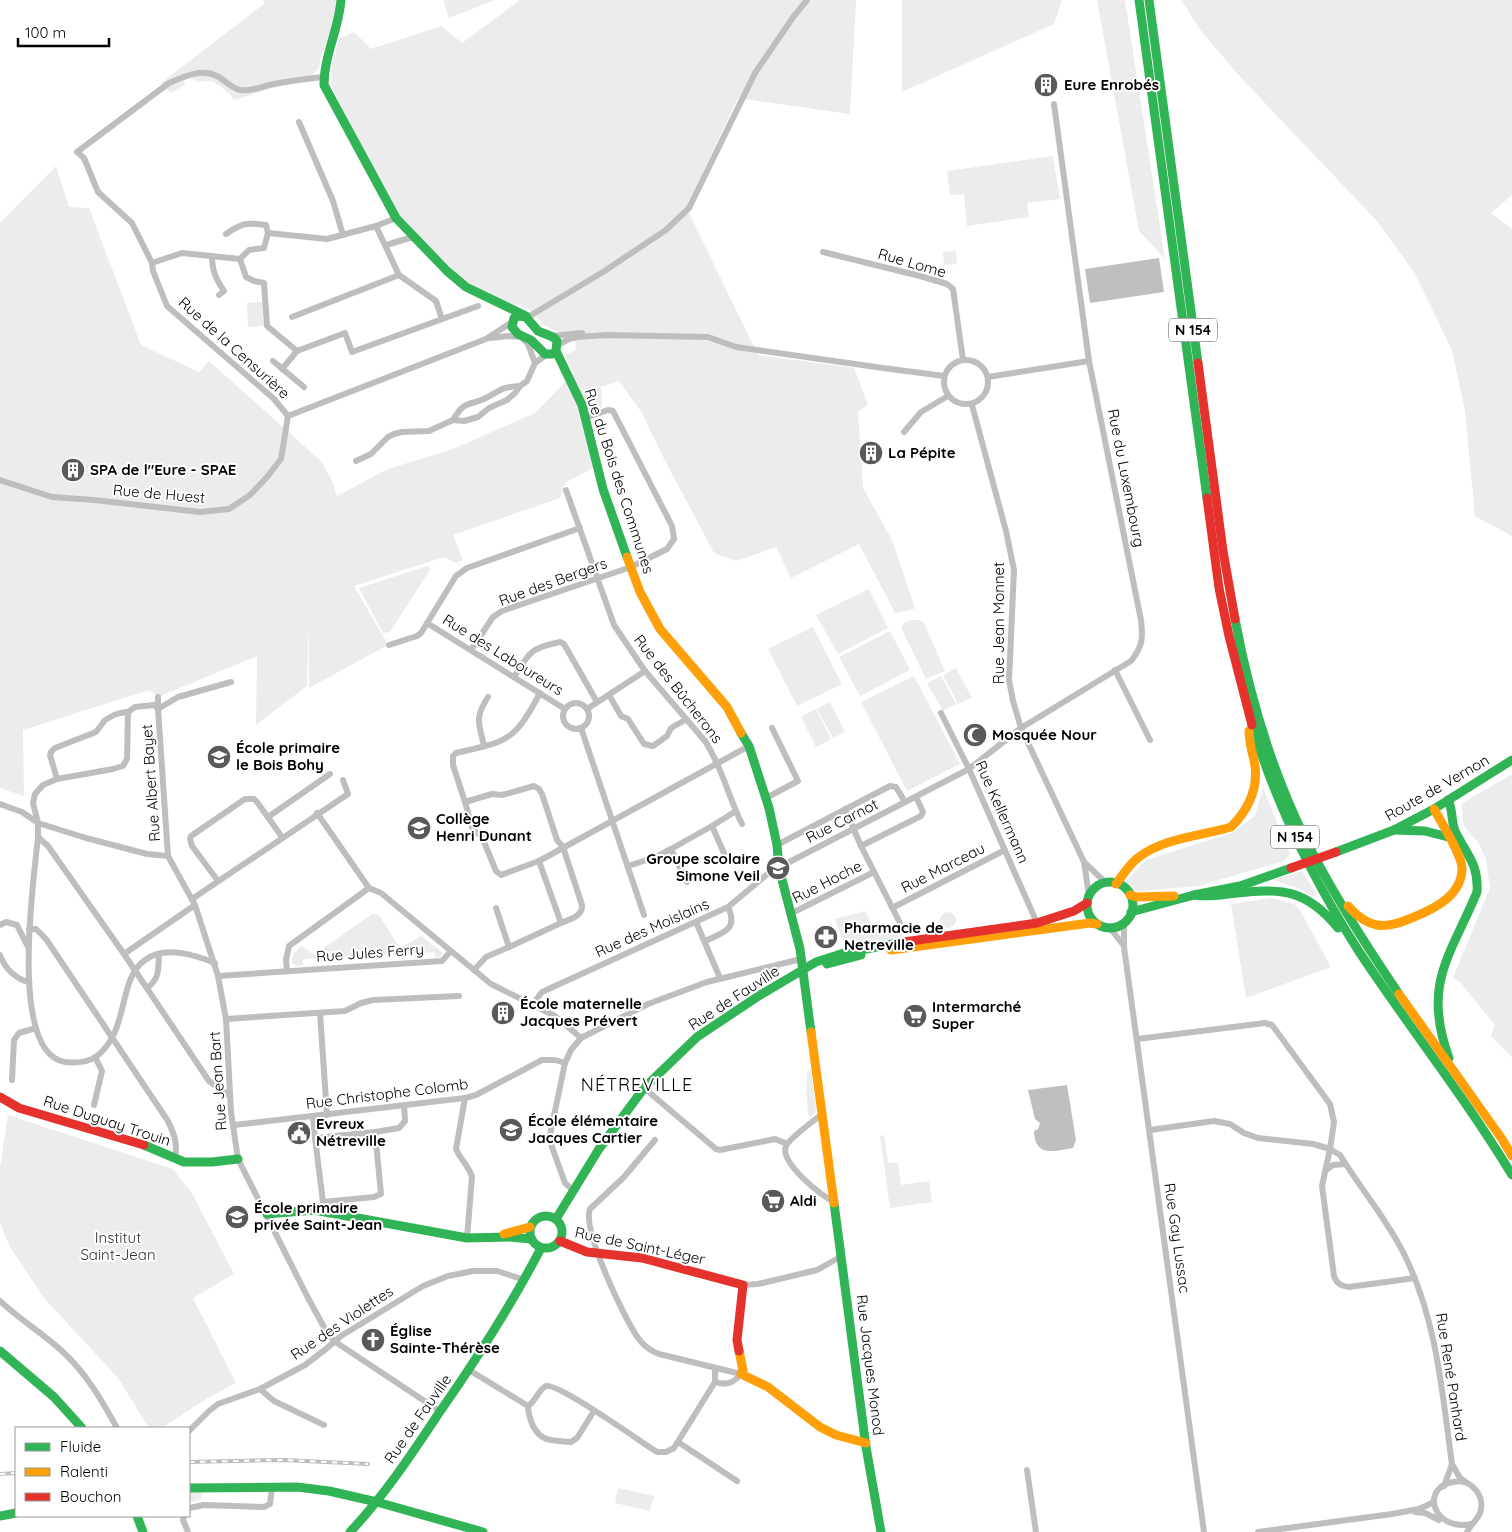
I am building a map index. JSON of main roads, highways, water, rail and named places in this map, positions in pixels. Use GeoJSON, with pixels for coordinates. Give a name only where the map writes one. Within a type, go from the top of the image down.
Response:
{"type":"FeatureCollection","features":[{"type":"Feature","properties":{"kind":"main road","name":"Rue du Bois des Communes"},"geometry":{"type":"LineString","coordinates":[[341,0],[338,27],[326,55],[323,77],[328,95],[396,218],[413,237],[466,287],[497,303],[516,310],[528,317],[539,331],[557,340],[557,348],[577,393],[585,418],[603,489],[640,592],[660,629],[727,707],[749,746],[766,798],[777,845],[779,868],[792,913],[803,970]]}},
{"type":"Feature","properties":{"kind":"main road","name":"N 154"},"geometry":{"type":"LineString","coordinates":[[1139,0],[1219,588],[1233,655],[1249,717],[1274,786],[1295,836],[1317,880],[1357,949],[1484,1129],[1512,1175]]}},
{"type":"Feature","properties":{"kind":"main road","name":"N 154"},"geometry":{"type":"LineString","coordinates":[[1149,0],[1232,610],[1242,658],[1265,736],[1301,828],[1323,872],[1369,949],[1512,1156]]}},
{"type":"Feature","properties":{"kind":"main road"},"geometry":{"type":"LineString","coordinates":[[497,303],[511,316],[514,332],[530,339],[546,355],[552,354],[557,348]]}},
{"type":"Feature","properties":{"kind":"main road"},"geometry":{"type":"LineString","coordinates":[[512,322],[517,316],[528,317]]}},
{"type":"Feature","properties":{"kind":"main road"},"geometry":{"type":"LineString","coordinates":[[1116,884],[1140,856],[1153,849],[1231,827],[1247,810],[1253,797],[1255,783],[1255,769],[1249,742],[1249,717]]}},
{"type":"Feature","properties":{"kind":"main road","name":"Route de Vernon"},"geometry":{"type":"LineString","coordinates":[[1194,895],[1240,886],[1394,830],[1448,800],[1512,760]]}},
{"type":"Feature","properties":{"kind":"main road"},"geometry":{"type":"LineString","coordinates":[[1448,800],[1454,829],[1474,863],[1478,880],[1476,892],[1443,969],[1438,994],[1437,1008],[1441,1037],[1454,1072]]}},
{"type":"Feature","properties":{"kind":"main road"},"geometry":{"type":"LineString","coordinates":[[1323,872],[1348,907],[1359,917],[1376,924],[1388,925],[1432,910],[1445,902],[1453,893],[1459,882],[1462,867],[1459,854],[1448,837],[1434,808]]}},
{"type":"Feature","properties":{"kind":"main road"},"geometry":{"type":"LineString","coordinates":[[1394,830],[1425,831],[1448,837]]}},
{"type":"Feature","properties":{"kind":"main road"},"geometry":{"type":"LineString","coordinates":[[1106,883],[1116,884],[1122,886],[1130,895],[1132,900],[1131,912],[1124,923],[1110,928],[1097,924],[1089,915],[1088,899],[1099,885],[1106,883]]}},
{"type":"Feature","properties":{"kind":"main road"},"geometry":{"type":"LineString","coordinates":[[1130,895],[1154,897],[1194,895],[1204,897],[1264,890],[1296,894],[1314,903],[1324,911],[1344,937],[1357,949]]}},
{"type":"Feature","properties":{"kind":"main road"},"geometry":{"type":"LineString","coordinates":[[1131,912],[1194,895]]}},
{"type":"Feature","properties":{"kind":"main road","name":"Rue de Fauville"},"geometry":{"type":"LineString","coordinates":[[556,1219],[599,1149],[644,1088],[697,1037],[756,997],[819,961],[844,953],[1037,923],[1074,911],[1088,899]]}},
{"type":"Feature","properties":{"kind":"main road","name":"Rue de Fauville"},"geometry":{"type":"LineString","coordinates":[[803,970],[868,953],[1090,923],[1097,924]]}},
{"type":"Feature","properties":{"kind":"main road","name":"Rue Jacques Monod"},"geometry":{"type":"LineString","coordinates":[[803,970],[866,1443],[881,1532]]}},
{"type":"Feature","properties":{"kind":"main road","name":"Rue Duguay Trouin"},"geometry":{"type":"LineString","coordinates":[[0,1097],[20,1108],[140,1143],[191,1163],[238,1158]]}},
{"type":"Feature","properties":{"kind":"main road"},"geometry":{"type":"LineString","coordinates":[[267,1214],[321,1207],[468,1238],[510,1237],[531,1239]]}},
{"type":"Feature","properties":{"kind":"main road"},"geometry":{"type":"LineString","coordinates":[[544,1216],[556,1219],[562,1229],[560,1241],[552,1248],[537,1246],[531,1239],[530,1227],[534,1221],[544,1216]]}},
{"type":"Feature","properties":{"kind":"main road"},"geometry":{"type":"LineString","coordinates":[[477,1238],[530,1227]]}},
{"type":"Feature","properties":{"kind":"main road","name":"Rue de Saint-Léger"},"geometry":{"type":"LineString","coordinates":[[560,1241],[573,1247],[599,1254],[642,1258],[743,1286],[737,1340],[743,1370],[741,1374],[768,1387],[820,1427],[836,1435],[866,1443]]}},
{"type":"Feature","properties":{"kind":"main road","name":"Rue de Fauville"},"geometry":{"type":"LineString","coordinates":[[350,1532],[368,1514],[440,1412],[504,1316],[541,1248]]}},
{"type":"Feature","properties":{"kind":"main road"},"geometry":{"type":"LineString","coordinates":[[0,1352],[48,1391],[70,1412],[81,1427]]}},
{"type":"Feature","properties":{"kind":"main road"},"geometry":{"type":"LineString","coordinates":[[190,1488],[297,1487],[329,1491],[483,1532]]}},
{"type":"Feature","properties":{"kind":"main road"},"geometry":{"type":"LineString","coordinates":[[0,1516],[15,1513]]}},
{"type":"Feature","properties":{"kind":"main road"},"geometry":{"type":"LineString","coordinates":[[136,1518],[144,1532]]}},
{"type":"Feature","properties":{"kind":"railway"},"geometry":{"type":"LineString","coordinates":[[190,1462],[283,1460],[368,1464]]}},
{"type":"Feature","properties":{"kind":"railway"},"geometry":{"type":"LineString","coordinates":[[0,1474],[15,1473]]}},
{"type":"Feature","properties":{"kind":"place","name":"Eure Enrobés"},"geometry":{"type":"Point","coordinates":[1046,85]}},
{"type":"Feature","properties":{"kind":"place","name":"La Pépite"},"geometry":{"type":"Point","coordinates":[871,453]}},
{"type":"Feature","properties":{"kind":"place","name":"SPA de l\"Eure - SPAE"},"geometry":{"type":"Point","coordinates":[73,470]}},
{"type":"Feature","properties":{"kind":"place","name":"Mosquée Nour"},"geometry":{"type":"Point","coordinates":[975,735]}},
{"type":"Feature","properties":{"kind":"place","name":"École primaire le Bois Bohy"},"geometry":{"type":"Point","coordinates":[219,757]}},
{"type":"Feature","properties":{"kind":"place","name":"Collège Henri Dunant"},"geometry":{"type":"Point","coordinates":[419,828]}},
{"type":"Feature","properties":{"kind":"place","name":"Groupe scolaire Simone Veil"},"geometry":{"type":"Point","coordinates":[778,868]}},
{"type":"Feature","properties":{"kind":"place","name":"Pharmacie de Netreville"},"geometry":{"type":"Point","coordinates":[826,937]}},
{"type":"Feature","properties":{"kind":"place","name":"École maternelle Jacques Prévert"},"geometry":{"type":"Point","coordinates":[503,1013]}},
{"type":"Feature","properties":{"kind":"place","name":"Intermarché Super"},"geometry":{"type":"Point","coordinates":[915,1016]}},
{"type":"Feature","properties":{"kind":"place","name":"École élémentaire Jacques Cartier"},"geometry":{"type":"Point","coordinates":[511,1130]}},
{"type":"Feature","properties":{"kind":"place","name":"Evreux Nétreville"},"geometry":{"type":"Point","coordinates":[299,1133]}},
{"type":"Feature","properties":{"kind":"place","name":"Aldi"},"geometry":{"type":"Point","coordinates":[773,1201]}},
{"type":"Feature","properties":{"kind":"place","name":"École primaire privée Saint-Jean"},"geometry":{"type":"Point","coordinates":[237,1217]}},
{"type":"Feature","properties":{"kind":"place","name":"Église Sainte-Thérèse"},"geometry":{"type":"Point","coordinates":[373,1340]}},
{"type":"Feature","properties":{"kind":"district","name":"NÉTREVILLE"},"geometry":{"type":"Point","coordinates":[637,1085]}},
{"type":"Feature","properties":{"kind":"park label","name":"Institut Saint-Jean"},"geometry":{"type":"Point","coordinates":[118,1246]}}]}
